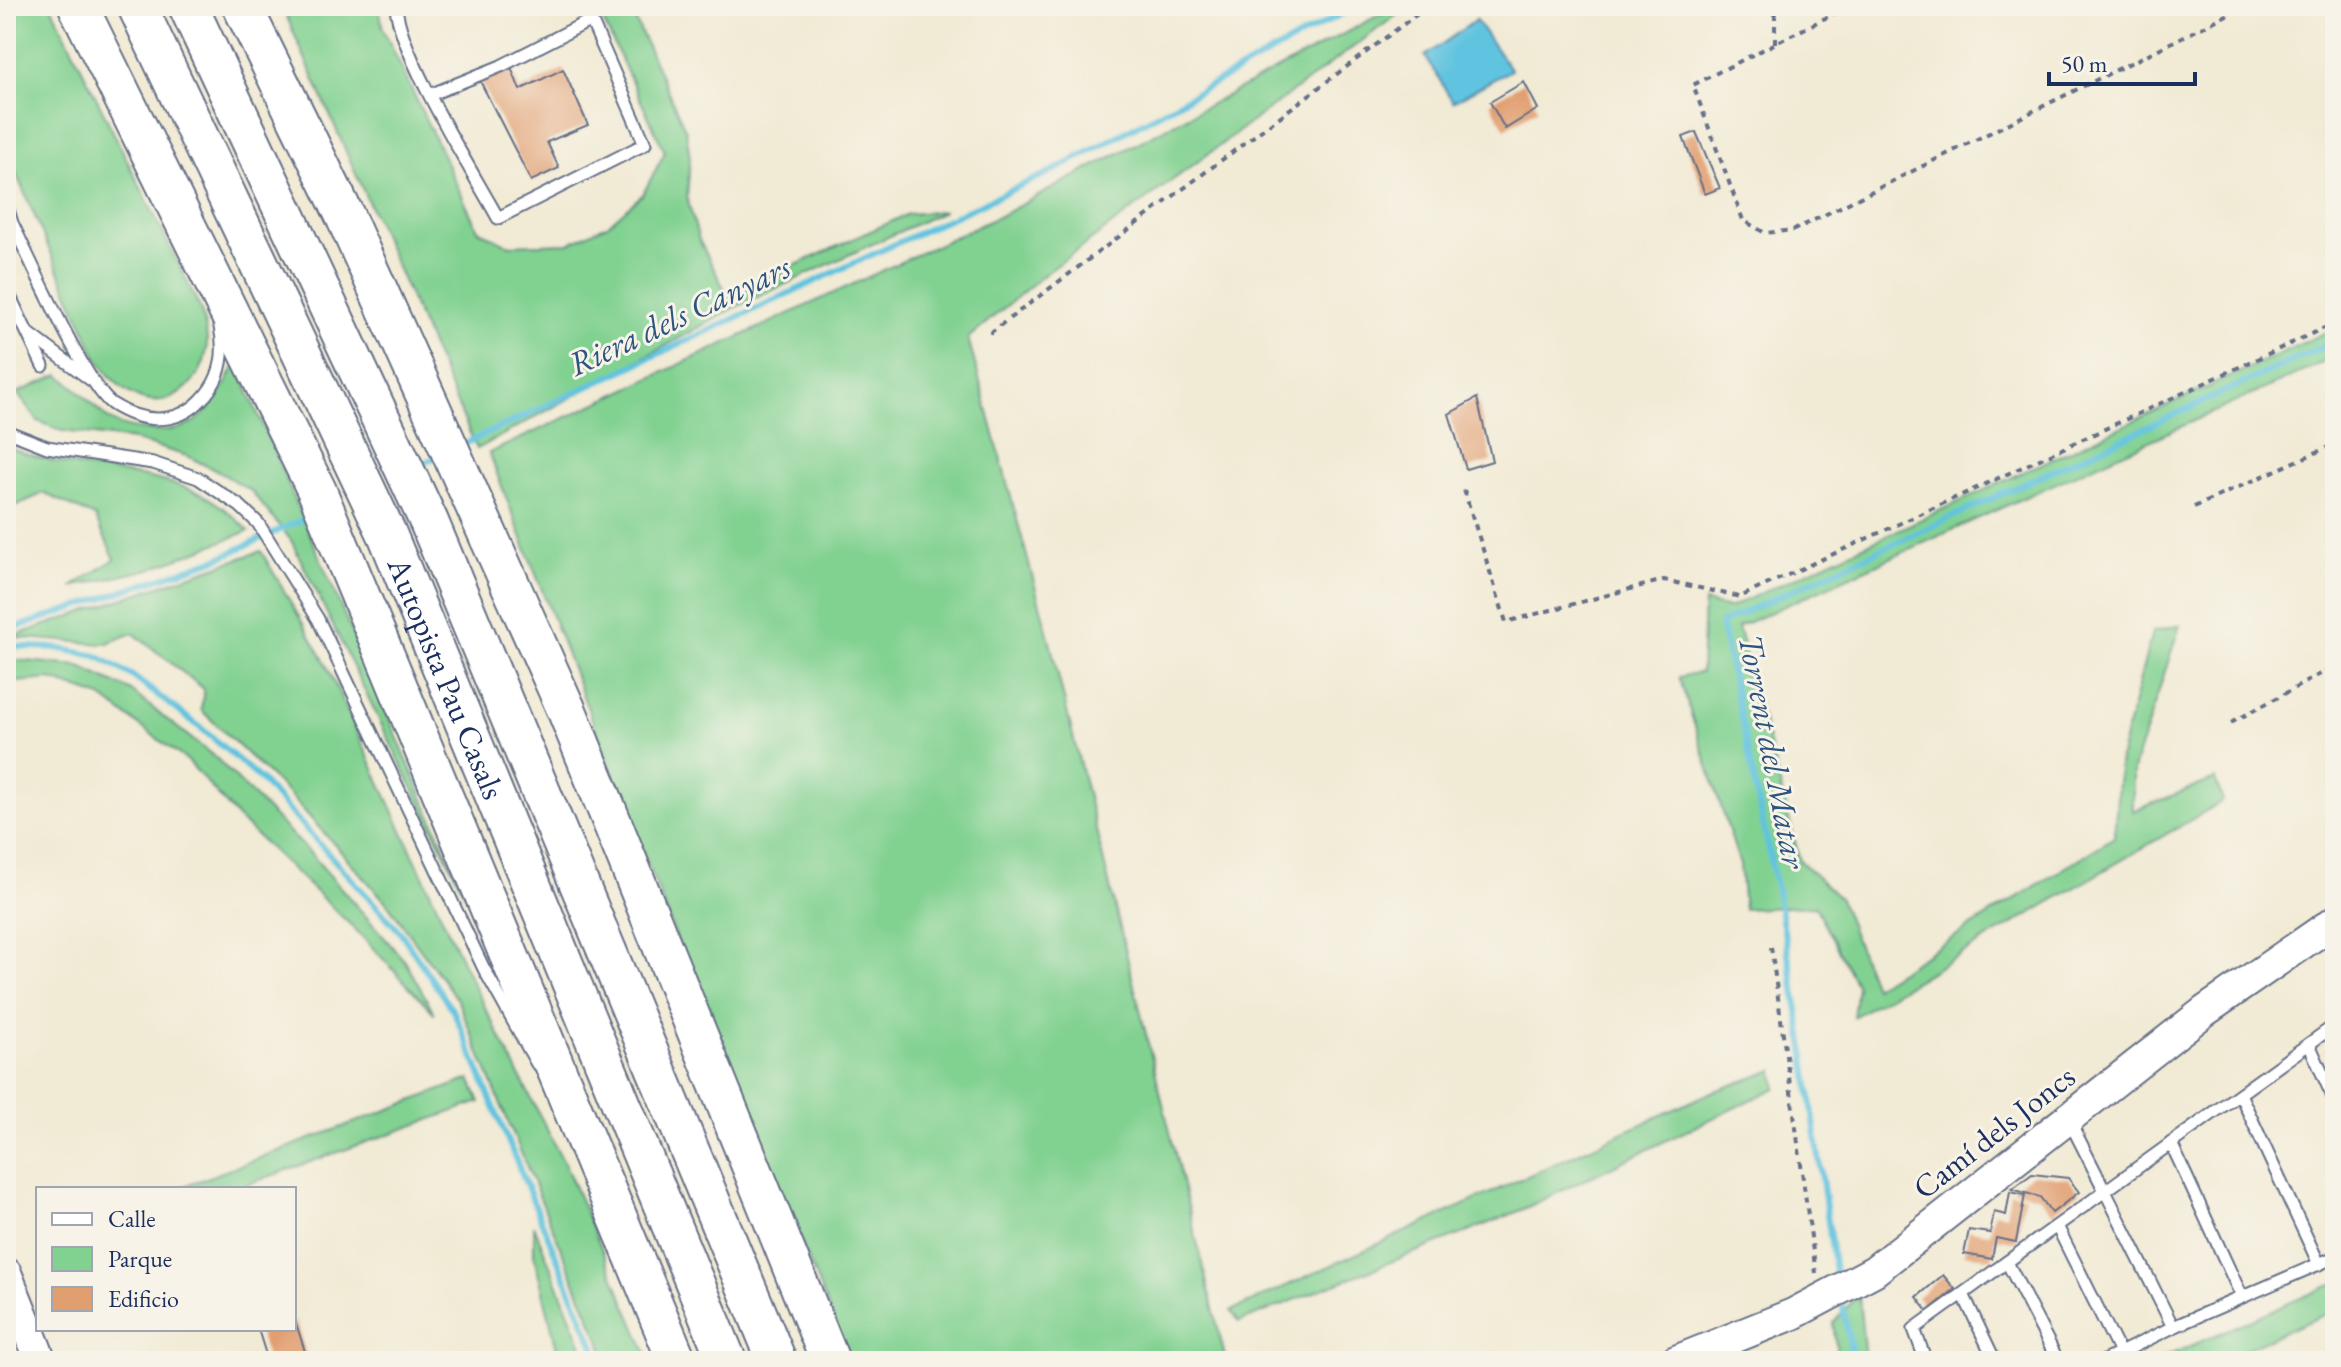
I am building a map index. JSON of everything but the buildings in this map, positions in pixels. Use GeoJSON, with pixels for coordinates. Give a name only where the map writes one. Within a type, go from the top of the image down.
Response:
{"type":"FeatureCollection","features":[{"type":"Feature","properties":{"kind":"highway"},"geometry":{"type":"LineString","coordinates":[[78,6],[204,257],[351,562],[677,1361]]}},
{"type":"Feature","properties":{"kind":"highway","name":"Autopista Pau Casals"},"geometry":{"type":"LineString","coordinates":[[137,6],[392,546],[570,972],[727,1361]]}},
{"type":"Feature","properties":{"kind":"highway","name":"Autopista Pau Casals"},"geometry":{"type":"LineString","coordinates":[[188,6],[433,531],[777,1361]]}},
{"type":"Feature","properties":{"kind":"highway"},"geometry":{"type":"LineString","coordinates":[[242,6],[344,214],[567,711],[830,1361]]}},
{"type":"Feature","properties":{"kind":"highway"},"geometry":{"type":"LineString","coordinates":[[351,562],[412,663],[487,825],[570,972]]}},
{"type":"Feature","properties":{"kind":"highway"},"geometry":{"type":"LineString","coordinates":[[528,629],[688,1097],[698,1165]]}},
{"type":"Feature","properties":{"kind":"street","name":"Camí dels Joncs"},"geometry":{"type":"LineString","coordinates":[[1676,1361],[1820,1299],[1874,1271],[2205,1011],[2335,921]]}},
{"type":"Feature","properties":{"kind":"street"},"geometry":{"type":"LineString","coordinates":[[6,1273],[41,1361]]}},
{"type":"Feature","properties":{"kind":"lane"},"geometry":{"type":"LineString","coordinates":[[396,6],[397,17],[432,94],[498,218],[645,144],[585,6]]}},
{"type":"Feature","properties":{"kind":"lane"},"geometry":{"type":"LineString","coordinates":[[432,94],[501,66],[591,20]]}},
{"type":"Feature","properties":{"kind":"lane"},"geometry":{"type":"LineString","coordinates":[[280,51],[344,214]]}},
{"type":"Feature","properties":{"kind":"lane"},"geometry":{"type":"LineString","coordinates":[[6,203],[12,223],[94,382],[111,404],[149,419],[165,421],[180,416],[203,399],[219,374],[223,356],[204,257]]}},
{"type":"Feature","properties":{"kind":"lane"},"geometry":{"type":"LineString","coordinates":[[6,288],[43,366]]}},
{"type":"Feature","properties":{"kind":"lane"},"geometry":{"type":"LineString","coordinates":[[28,332],[94,382]]}},
{"type":"Feature","properties":{"kind":"lane"},"geometry":{"type":"LineString","coordinates":[[6,420],[9,432],[47,447],[153,463],[198,478],[240,506],[258,523],[299,587],[484,969],[530,1055],[574,1112]]}},
{"type":"Feature","properties":{"kind":"lane"},"geometry":{"type":"LineString","coordinates":[[1926,1361],[1914,1329],[2335,1025]]}},
{"type":"Feature","properties":{"kind":"lane"},"geometry":{"type":"LineString","coordinates":[[2309,1044],[2335,1102]]}},
{"type":"Feature","properties":{"kind":"lane"},"geometry":{"type":"LineString","coordinates":[[2240,1094],[2319,1264]]}},
{"type":"Feature","properties":{"kind":"lane"},"geometry":{"type":"LineString","coordinates":[[2069,1120],[2173,1327]]}},
{"type":"Feature","properties":{"kind":"lane"},"geometry":{"type":"LineString","coordinates":[[2171,1143],[2242,1297]]}},
{"type":"Feature","properties":{"kind":"lane"},"geometry":{"type":"LineString","coordinates":[[2057,1226],[2120,1353]]}},
{"type":"Feature","properties":{"kind":"lane"},"geometry":{"type":"LineString","coordinates":[[2104,1361],[2173,1327],[2335,1257]]}},
{"type":"Feature","properties":{"kind":"lane"},"geometry":{"type":"LineString","coordinates":[[2007,1262],[2058,1361]]}},
{"type":"Feature","properties":{"kind":"lane"},"geometry":{"type":"LineString","coordinates":[[1963,1294],[1995,1361]]}},
{"type":"Feature","properties":{"kind":"path"},"geometry":{"type":"LineString","coordinates":[[860,6],[861,10],[871,6]]}},
{"type":"Feature","properties":{"kind":"path"},"geometry":{"type":"LineString","coordinates":[[990,333],[1428,6]]}},
{"type":"Feature","properties":{"kind":"path"},"geometry":{"type":"LineString","coordinates":[[1775,6],[1775,43]]}},
{"type":"Feature","properties":{"kind":"path"},"geometry":{"type":"LineString","coordinates":[[1849,6],[1693,85],[1743,220],[1765,233],[1794,230],[2245,6]]}},
{"type":"Feature","properties":{"kind":"path"},"geometry":{"type":"LineString","coordinates":[[1464,490],[1506,622],[1664,580],[1740,597],[2335,323]]}},
{"type":"Feature","properties":{"kind":"path"},"geometry":{"type":"LineString","coordinates":[[2194,507],[2335,444]]}},
{"type":"Feature","properties":{"kind":"path"},"geometry":{"type":"LineString","coordinates":[[2231,723],[2335,666]]}},
{"type":"Feature","properties":{"kind":"path"},"geometry":{"type":"LineString","coordinates":[[1771,947],[1820,1299]]}},
{"type":"Feature","properties":{"kind":"green space"},"geometry":{"type":"Polygon","coordinates":[[[18,6],[51,6],[201,310],[207,348],[200,371],[188,386],[162,401],[150,401],[126,390],[97,358],[18,178],[9,114],[18,6]]]}},
{"type":"Feature","properties":{"kind":"green space"},"geometry":{"type":"Polygon","coordinates":[[[282,6],[379,6],[383,29],[478,230],[508,245],[570,243],[609,224],[643,194],[665,152],[596,6],[629,6],[686,131],[690,158],[687,198],[699,240],[728,296],[908,214],[944,211],[736,307],[477,449],[282,6]]]}},
{"type":"Feature","properties":{"kind":"green space"},"geometry":{"type":"Polygon","coordinates":[[[1396,6],[1409,6],[1041,277],[968,338],[1049,638],[1226,1361],[850,1361],[673,929],[489,453],[1004,214],[1396,6]]]}},
{"type":"Feature","properties":{"kind":"green space"},"geometry":{"type":"Polygon","coordinates":[[[2335,328],[2335,357],[1738,627],[1800,861],[1840,899],[1874,987],[2114,837],[2120,756],[2152,632],[2180,625],[2133,770],[2133,811],[2215,779],[2223,801],[1853,1017],[1857,986],[1815,906],[1744,909],[1740,865],[1679,677],[1701,672],[1704,602],[1729,608],[2335,328]]]}},
{"type":"Feature","properties":{"kind":"green space"},"geometry":{"type":"Polygon","coordinates":[[[236,363],[465,895],[291,540],[251,491],[187,456],[134,440],[62,431],[38,421],[17,393],[59,375],[114,422],[137,429],[164,431],[192,423],[203,415],[213,405],[236,363]]]}},
{"type":"Feature","properties":{"kind":"green space"},"geometry":{"type":"Polygon","coordinates":[[[6,446],[52,461],[171,483],[194,491],[216,503],[249,531],[150,569],[72,587],[115,559],[95,517],[44,493],[6,510],[6,446]]]}},
{"type":"Feature","properties":{"kind":"green space"},"geometry":{"type":"Polygon","coordinates":[[[261,551],[324,660],[467,972],[566,1167],[650,1361],[608,1361],[457,999],[386,902],[289,794],[201,710],[204,689],[133,633],[105,644],[11,637],[261,551]]]}},
{"type":"Feature","properties":{"kind":"green space"},"geometry":{"type":"Polygon","coordinates":[[[16,660],[78,666],[130,690],[217,759],[310,853],[405,961],[435,1014],[356,930],[238,818],[189,762],[101,697],[50,679],[6,683],[6,664],[16,660]]]}},
{"type":"Feature","properties":{"kind":"green space"},"geometry":{"type":"Polygon","coordinates":[[[1774,1070],[1776,1088],[1517,1212],[1239,1322],[1231,1311],[1712,1092],[1774,1070]]]}},
{"type":"Feature","properties":{"kind":"green space"},"geometry":{"type":"Polygon","coordinates":[[[470,1079],[480,1102],[240,1187],[182,1187],[470,1079]]]}},
{"type":"Feature","properties":{"kind":"green space"},"geometry":{"type":"Polygon","coordinates":[[[534,1225],[588,1361],[560,1361],[534,1255],[534,1225]]]}},
{"type":"Feature","properties":{"kind":"green space"},"geometry":{"type":"Polygon","coordinates":[[[2335,1283],[2335,1310],[2218,1361],[2156,1361],[2335,1283]]]}},
{"type":"Feature","properties":{"kind":"green space"},"geometry":{"type":"Polygon","coordinates":[[[1859,1294],[1865,1361],[1838,1361],[1833,1323],[1859,1294]]]}},
{"type":"Feature","properties":{"kind":"water"},"geometry":{"type":"Polygon","coordinates":[[[1476,20],[1511,70],[1453,102],[1425,56],[1476,20]]]}},
{"type":"Feature","properties":{"kind":"waterway","name":"Riera dels Canyars"},"geometry":{"type":"LineString","coordinates":[[462,445],[1061,167],[1356,6]]}},
{"type":"Feature","properties":{"kind":"waterway","name":"Torrent del Matar"},"geometry":{"type":"LineString","coordinates":[[1835,1272],[1801,1028],[1776,885],[1721,623],[2335,341]]}},
{"type":"Feature","properties":{"kind":"waterway","name":"Riera dels Canyars"},"geometry":{"type":"LineString","coordinates":[[415,467],[438,456]]}},
{"type":"Feature","properties":{"kind":"waterway","name":"Riera dels Canyars"},"geometry":{"type":"LineString","coordinates":[[6,631],[217,559],[314,514]]}},
{"type":"Feature","properties":{"kind":"waterway"},"geometry":{"type":"LineString","coordinates":[[6,646],[56,648],[97,656],[131,675],[201,728],[259,778],[401,933],[455,1014],[600,1361]]}},
{"type":"Feature","properties":{"kind":"waterway"},"geometry":{"type":"LineString","coordinates":[[1843,1307],[1853,1361]]}}]}
